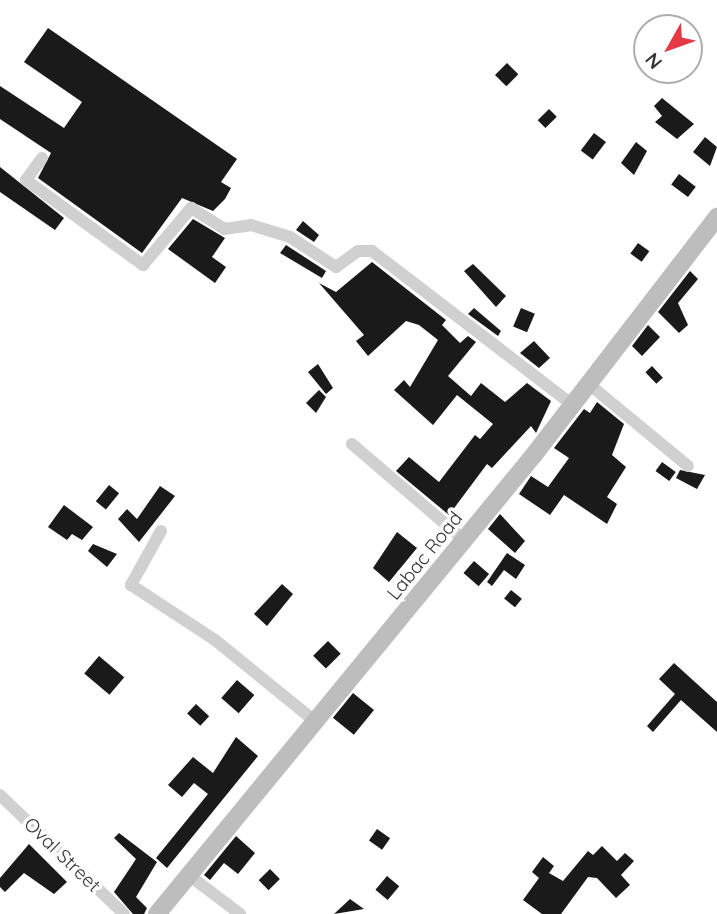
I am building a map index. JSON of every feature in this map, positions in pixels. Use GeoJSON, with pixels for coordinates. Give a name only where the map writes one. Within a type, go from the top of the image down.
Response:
{"type":"FeatureCollection","features":[{"type":"Feature","properties":{"kind":"street"},"geometry":{"type":"LineString","coordinates":[[42,158],[26,180],[143,265],[191,208],[224,229],[251,225],[290,237],[336,267],[358,251],[372,251],[573,405]]}},
{"type":"Feature","properties":{"kind":"street","name":"Labac Road"},"geometry":{"type":"LineString","coordinates":[[157,914],[465,541],[590,385],[717,217]]}},
{"type":"Feature","properties":{"kind":"street"},"geometry":{"type":"LineString","coordinates":[[590,385],[688,466]]}},
{"type":"Feature","properties":{"kind":"street"},"geometry":{"type":"LineString","coordinates":[[352,444],[465,541]]}},
{"type":"Feature","properties":{"kind":"street"},"geometry":{"type":"LineString","coordinates":[[161,531],[131,586],[215,640],[317,723]]}},
{"type":"Feature","properties":{"kind":"street","name":"Oval Street"},"geometry":{"type":"LineString","coordinates":[[0,795],[124,914]]}},
{"type":"Feature","properties":{"kind":"street"},"geometry":{"type":"LineString","coordinates":[[190,876],[240,914]]}},
{"type":"Feature","properties":{"kind":"building"},"geometry":{"type":"Polygon","coordinates":[[[48,28],[237,159],[221,182],[231,188],[213,211],[182,198],[142,253],[38,178],[51,153],[0,119],[0,86],[64,128],[82,102],[24,62],[48,28]]]}},
{"type":"Feature","properties":{"kind":"building"},"geometry":{"type":"Polygon","coordinates":[[[507,63],[518,74],[506,86],[495,75],[507,63]]]}},
{"type":"Feature","properties":{"kind":"building"},"geometry":{"type":"Polygon","coordinates":[[[662,98],[694,124],[677,139],[655,122],[662,116],[654,106],[662,98]]]}},
{"type":"Feature","properties":{"kind":"building"},"geometry":{"type":"Polygon","coordinates":[[[549,109],[557,117],[545,128],[538,120],[549,109]]]}},
{"type":"Feature","properties":{"kind":"building"},"geometry":{"type":"Polygon","coordinates":[[[594,133],[606,142],[593,160],[581,151],[594,133]]]}},
{"type":"Feature","properties":{"kind":"building"},"geometry":{"type":"Polygon","coordinates":[[[705,137],[717,147],[710,166],[693,152],[705,137]]]}},
{"type":"Feature","properties":{"kind":"building"},"geometry":{"type":"Polygon","coordinates":[[[636,142],[647,151],[634,175],[621,163],[636,142]]]}},
{"type":"Feature","properties":{"kind":"building"},"geometry":{"type":"Polygon","coordinates":[[[0,167],[64,218],[55,230],[0,192],[0,167]]]}},
{"type":"Feature","properties":{"kind":"building"},"geometry":{"type":"Polygon","coordinates":[[[679,174],[696,187],[688,197],[671,184],[679,174]]]}},
{"type":"Feature","properties":{"kind":"building"},"geometry":{"type":"Polygon","coordinates":[[[193,219],[225,238],[212,257],[226,267],[215,283],[168,249],[193,219]]]}},
{"type":"Feature","properties":{"kind":"building"},"geometry":{"type":"Polygon","coordinates":[[[303,221],[319,235],[314,242],[296,230],[303,221]]]}},
{"type":"Feature","properties":{"kind":"building"},"geometry":{"type":"Polygon","coordinates":[[[638,243],[649,251],[642,262],[630,254],[638,243]]]}},
{"type":"Feature","properties":{"kind":"building"},"geometry":{"type":"Polygon","coordinates":[[[286,245],[326,271],[322,278],[280,253],[286,245]]]}},
{"type":"Feature","properties":{"kind":"building"},"geometry":{"type":"Polygon","coordinates":[[[372,262],[446,320],[442,325],[460,343],[468,336],[476,342],[448,376],[471,396],[481,383],[505,402],[527,383],[551,401],[536,433],[531,426],[492,468],[487,464],[449,515],[396,471],[409,457],[439,482],[475,435],[480,439],[493,424],[457,395],[433,425],[394,390],[404,380],[410,387],[438,340],[419,325],[406,321],[368,356],[356,341],[364,335],[319,283],[336,292],[372,262]]]}},
{"type":"Feature","properties":{"kind":"building"},"geometry":{"type":"Polygon","coordinates":[[[473,264],[506,296],[496,307],[464,271],[473,264]]]}},
{"type":"Feature","properties":{"kind":"building"},"geometry":{"type":"Polygon","coordinates":[[[690,271],[698,279],[678,303],[688,325],[679,333],[658,312],[690,271]]]}},
{"type":"Feature","properties":{"kind":"building"},"geometry":{"type":"Polygon","coordinates":[[[474,308],[501,331],[498,336],[468,314],[474,308]]]}},
{"type":"Feature","properties":{"kind":"building"},"geometry":{"type":"Polygon","coordinates":[[[521,308],[535,314],[527,332],[513,326],[521,308]]]}},
{"type":"Feature","properties":{"kind":"building"},"geometry":{"type":"Polygon","coordinates":[[[648,325],[660,337],[642,356],[632,346],[648,325]]]}},
{"type":"Feature","properties":{"kind":"building"},"geometry":{"type":"Polygon","coordinates":[[[534,341],[550,358],[539,368],[520,353],[534,341]]]}},
{"type":"Feature","properties":{"kind":"building"},"geometry":{"type":"Polygon","coordinates":[[[318,364],[333,388],[326,394],[308,372],[318,364]]]}},
{"type":"Feature","properties":{"kind":"building"},"geometry":{"type":"Polygon","coordinates":[[[652,366],[663,378],[656,384],[645,372],[652,366]]]}},
{"type":"Feature","properties":{"kind":"building"},"geometry":{"type":"Polygon","coordinates":[[[319,390],[326,397],[316,413],[306,403],[319,390]]]}},
{"type":"Feature","properties":{"kind":"building"},"geometry":{"type":"Polygon","coordinates":[[[597,402],[624,424],[612,455],[626,467],[607,497],[617,504],[607,524],[564,495],[550,515],[519,494],[531,476],[548,487],[569,458],[554,448],[584,409],[590,413],[597,402]]]}},
{"type":"Feature","properties":{"kind":"building"},"geometry":{"type":"Polygon","coordinates":[[[662,462],[676,472],[669,481],[656,471],[662,462]]]}},
{"type":"Feature","properties":{"kind":"building"},"geometry":{"type":"Polygon","coordinates":[[[680,470],[705,475],[697,489],[676,478],[680,470]]]}},
{"type":"Feature","properties":{"kind":"building"},"geometry":{"type":"Polygon","coordinates":[[[109,485],[119,493],[106,510],[96,501],[109,485]]]}},
{"type":"Feature","properties":{"kind":"building"},"geometry":{"type":"Polygon","coordinates":[[[160,486],[175,496],[139,542],[118,519],[127,509],[137,519],[160,486]]]}},
{"type":"Feature","properties":{"kind":"building"},"geometry":{"type":"Polygon","coordinates":[[[64,505],[93,527],[82,540],[72,534],[67,540],[48,527],[64,505]]]}},
{"type":"Feature","properties":{"kind":"building"},"geometry":{"type":"Polygon","coordinates":[[[500,514],[525,541],[515,553],[488,529],[500,514]]]}},
{"type":"Feature","properties":{"kind":"building"},"geometry":{"type":"Polygon","coordinates":[[[397,532],[417,548],[389,582],[373,568],[397,532]]]}},
{"type":"Feature","properties":{"kind":"building"},"geometry":{"type":"Polygon","coordinates":[[[93,544],[117,554],[107,567],[88,551],[93,544]]]}},
{"type":"Feature","properties":{"kind":"building"},"geometry":{"type":"Polygon","coordinates":[[[507,553],[525,565],[516,579],[504,570],[492,586],[487,582],[507,553]]]}},
{"type":"Feature","properties":{"kind":"building"},"geometry":{"type":"Polygon","coordinates":[[[474,561],[489,574],[479,586],[464,573],[474,561]]]}},
{"type":"Feature","properties":{"kind":"building"},"geometry":{"type":"Polygon","coordinates":[[[282,584],[293,594],[267,626],[254,614],[282,584]]]}},
{"type":"Feature","properties":{"kind":"building"},"geometry":{"type":"Polygon","coordinates":[[[511,590],[522,599],[515,607],[504,599],[511,590]]]}},
{"type":"Feature","properties":{"kind":"building"},"geometry":{"type":"Polygon","coordinates":[[[328,641],[341,654],[326,669],[313,656],[328,641]]]}},
{"type":"Feature","properties":{"kind":"building"},"geometry":{"type":"Polygon","coordinates":[[[99,656],[124,677],[109,695],[84,674],[99,656]]]}},
{"type":"Feature","properties":{"kind":"building"},"geometry":{"type":"Polygon","coordinates":[[[674,663],[717,702],[717,732],[681,700],[653,732],[647,726],[675,694],[659,679],[674,663]]]}},
{"type":"Feature","properties":{"kind":"building"},"geometry":{"type":"Polygon","coordinates":[[[237,680],[254,695],[239,713],[221,698],[237,680]]]}},
{"type":"Feature","properties":{"kind":"building"},"geometry":{"type":"Polygon","coordinates":[[[353,693],[374,710],[354,735],[333,718],[353,693]]]}},
{"type":"Feature","properties":{"kind":"building"},"geometry":{"type":"Polygon","coordinates":[[[196,704],[209,716],[200,726],[187,714],[196,704]]]}},
{"type":"Feature","properties":{"kind":"building"},"geometry":{"type":"Polygon","coordinates":[[[236,737],[258,756],[167,868],[156,858],[208,794],[194,783],[182,797],[168,785],[193,757],[213,773],[236,737]]]}},
{"type":"Feature","properties":{"kind":"building"},"geometry":{"type":"Polygon","coordinates":[[[377,829],[390,838],[382,850],[369,840],[377,829]]]}},
{"type":"Feature","properties":{"kind":"building"},"geometry":{"type":"Polygon","coordinates":[[[119,833],[157,862],[136,897],[147,908],[144,914],[133,914],[114,892],[136,859],[114,838],[119,833]]]}},
{"type":"Feature","properties":{"kind":"building"},"geometry":{"type":"Polygon","coordinates":[[[236,836],[255,853],[238,874],[224,863],[210,880],[204,875],[236,836]]]}},
{"type":"Feature","properties":{"kind":"building"},"geometry":{"type":"Polygon","coordinates":[[[29,844],[67,882],[54,894],[24,873],[5,892],[0,887],[0,878],[29,844]]]}},
{"type":"Feature","properties":{"kind":"building"},"geometry":{"type":"Polygon","coordinates":[[[602,846],[617,861],[625,853],[634,861],[621,875],[630,885],[616,898],[597,878],[588,877],[561,914],[542,914],[523,900],[539,878],[532,872],[543,857],[554,866],[549,873],[563,881],[588,851],[593,855],[602,846]]]}},
{"type":"Feature","properties":{"kind":"building"},"geometry":{"type":"Polygon","coordinates":[[[270,869],[280,879],[269,890],[259,880],[270,869]]]}},
{"type":"Feature","properties":{"kind":"building"},"geometry":{"type":"Polygon","coordinates":[[[387,876],[399,886],[388,900],[375,890],[387,876]]]}},
{"type":"Feature","properties":{"kind":"building"},"geometry":{"type":"Polygon","coordinates":[[[350,899],[364,909],[334,914],[350,899]]]}}]}
